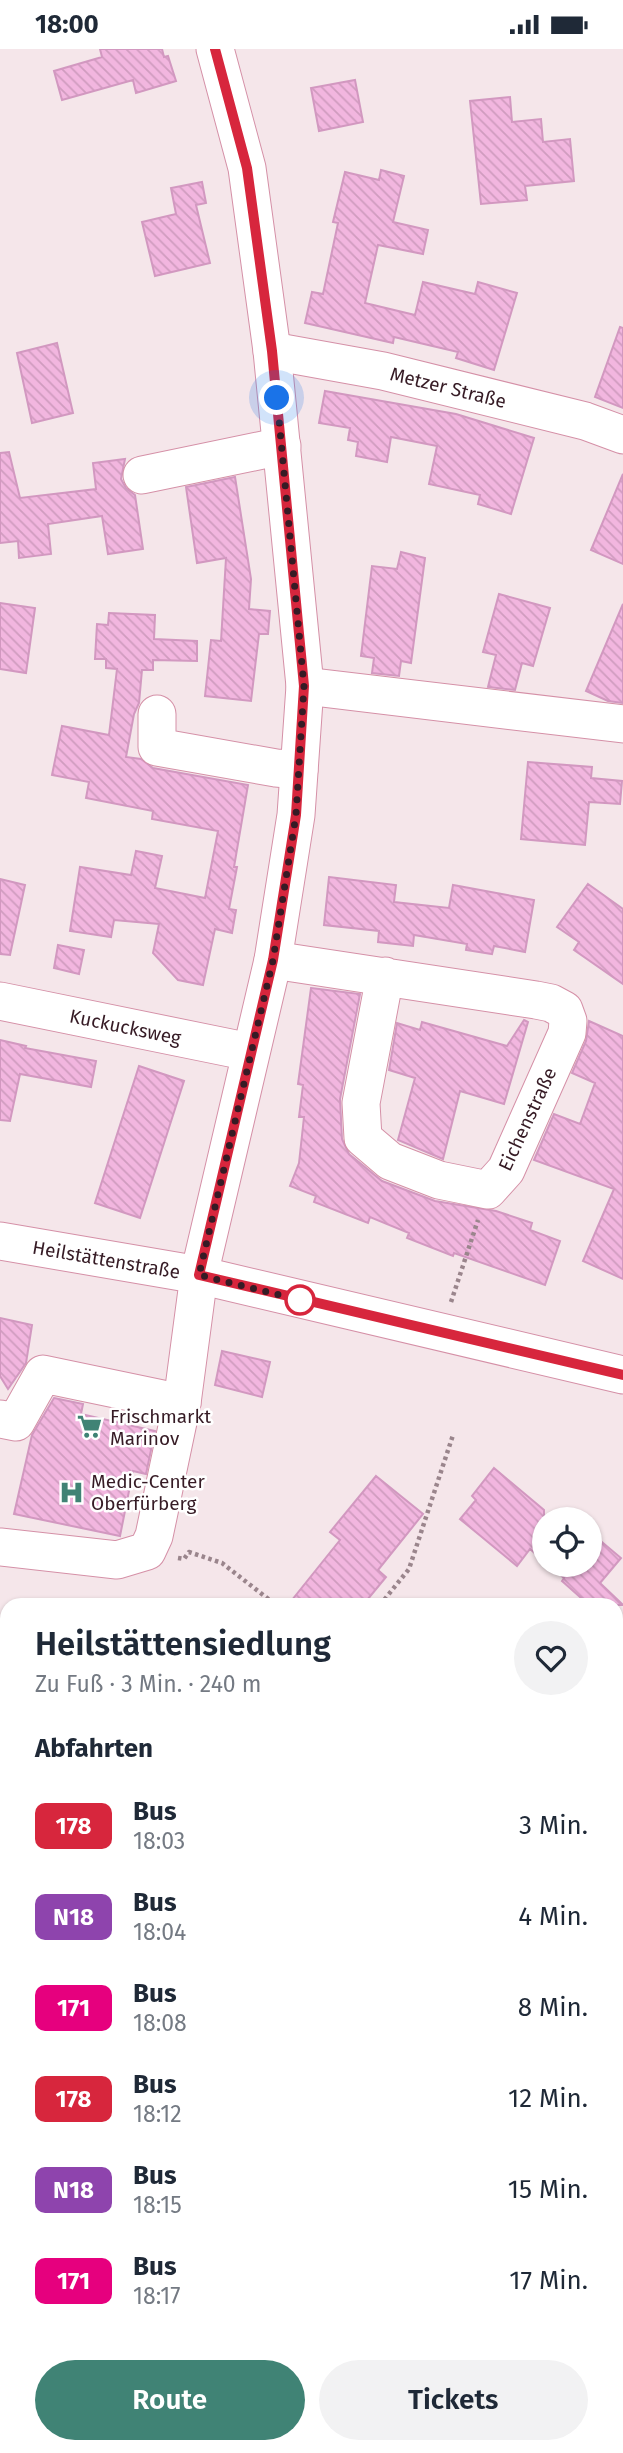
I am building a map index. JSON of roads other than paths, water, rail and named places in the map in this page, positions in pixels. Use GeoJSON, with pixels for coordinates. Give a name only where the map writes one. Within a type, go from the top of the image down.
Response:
{"type":"FeatureCollection","features":[{"type":"Feature","properties":{"kind":"street"},"geometry":{"type":"LineString","coordinates":[[0,1547],[117,1560],[147,1551],[154,1536],[182,1403],[199,1275],[273,960],[296,815],[304,686],[272,351],[247,168],[215,49]]}},
{"type":"Feature","properties":{"kind":"street","name":"Metzer Straße"},"geometry":{"type":"LineString","coordinates":[[272,351],[383,371],[585,421],[623,435]]}},
{"type":"Feature","properties":{"kind":"street"},"geometry":{"type":"LineString","coordinates":[[142,475],[282,446]]}},
{"type":"Feature","properties":{"kind":"street"},"geometry":{"type":"LineString","coordinates":[[304,686],[623,724]]}},
{"type":"Feature","properties":{"kind":"street"},"geometry":{"type":"LineString","coordinates":[[157,714],[158,747],[299,770]]}},
{"type":"Feature","properties":{"kind":"street","name":"Eichenstraße"},"geometry":{"type":"LineString","coordinates":[[273,960],[385,976],[536,1000],[551,1003],[564,1010],[568,1021],[567,1033],[506,1170],[488,1190],[439,1180],[390,1161],[363,1138],[361,1103],[385,976]]}},
{"type":"Feature","properties":{"kind":"street","name":"Kuckucksweg"},"geometry":{"type":"LineString","coordinates":[[0,1001],[250,1052]]}},
{"type":"Feature","properties":{"kind":"street","name":"Heilstättenstraße"},"geometry":{"type":"LineString","coordinates":[[0,1241],[199,1275],[623,1375]]}},
{"type":"Feature","properties":{"kind":"street"},"geometry":{"type":"LineString","coordinates":[[5,1424],[43,1374],[182,1403]]}},
{"type":"Feature","properties":{"kind":"place","name":"Frischmarkt Marinov"},"geometry":{"type":"Point","coordinates":[90,1427]}},
{"type":"Feature","properties":{"kind":"place","name":"Medic-Center Oberfürberg"},"geometry":{"type":"Point","coordinates":[71,1492]}}]}
